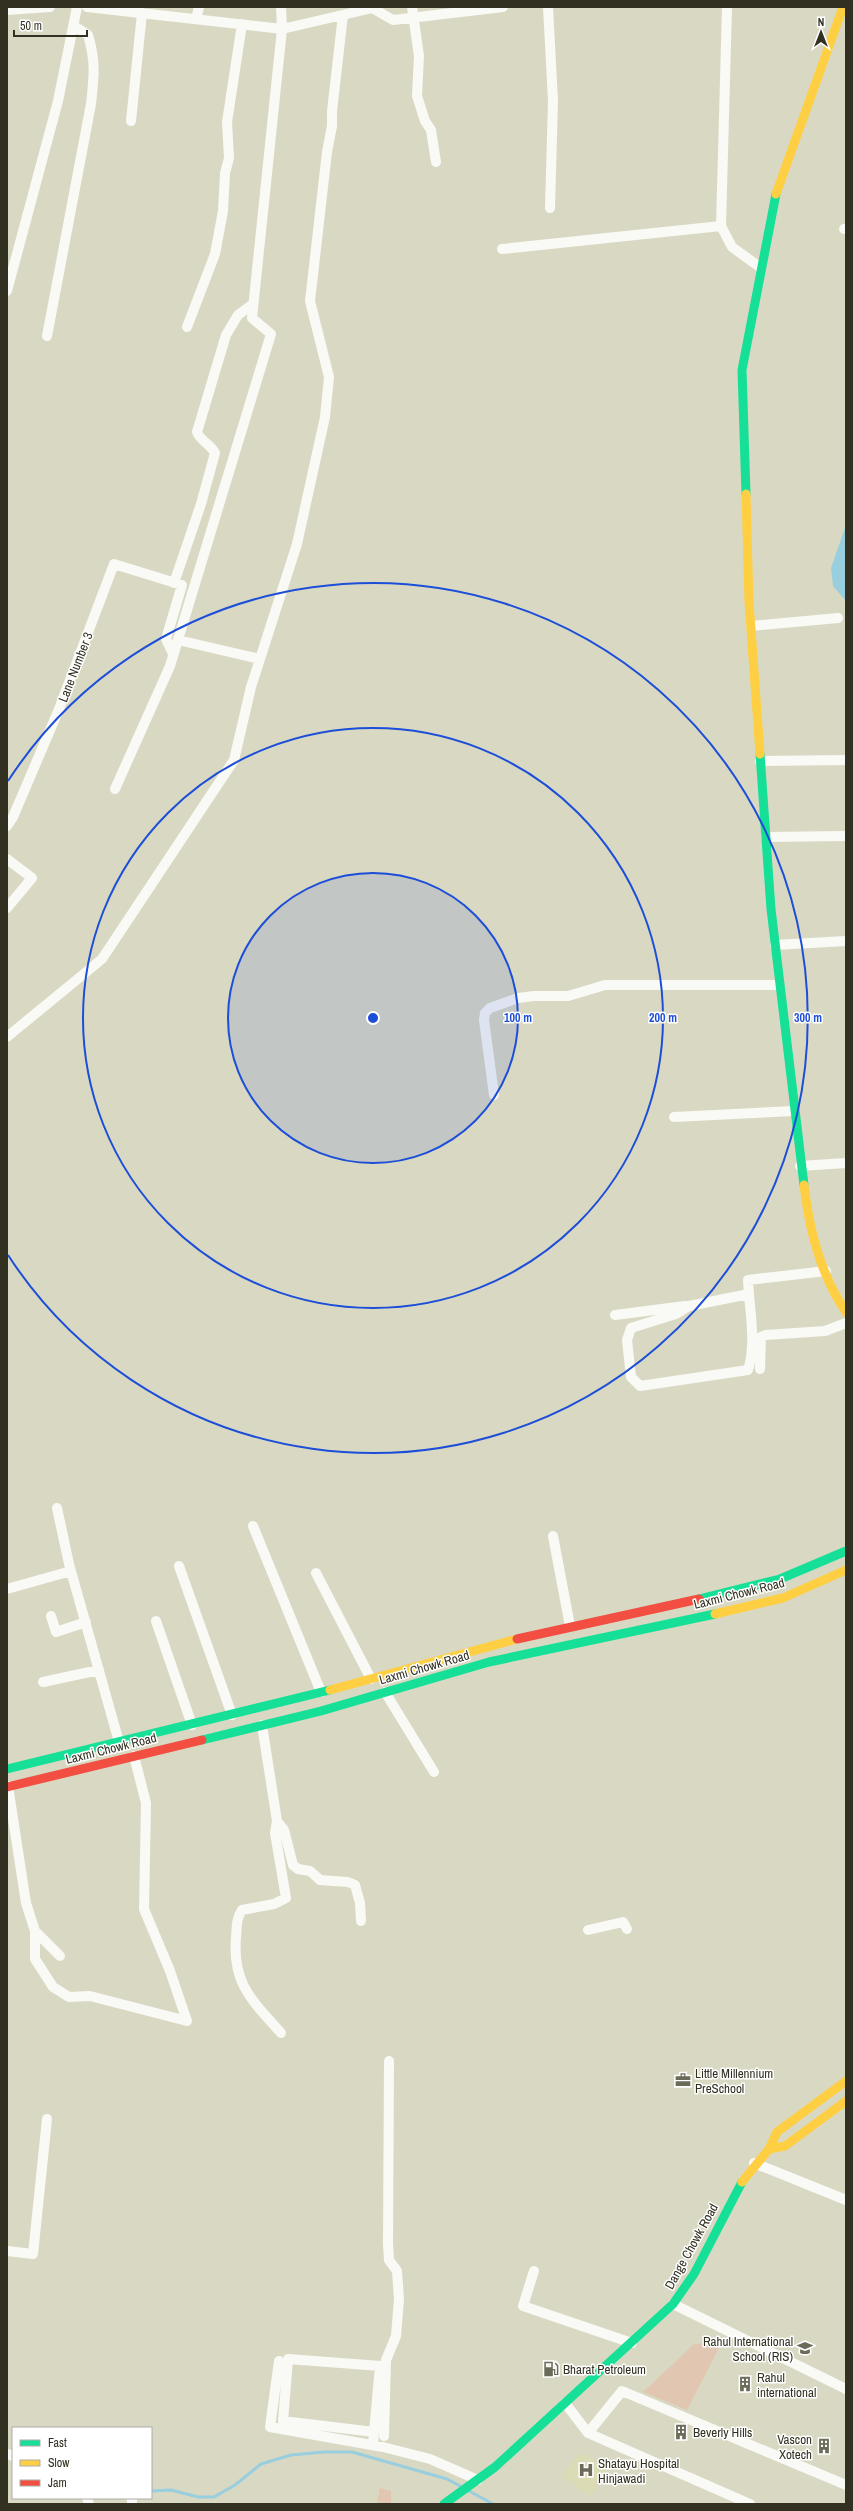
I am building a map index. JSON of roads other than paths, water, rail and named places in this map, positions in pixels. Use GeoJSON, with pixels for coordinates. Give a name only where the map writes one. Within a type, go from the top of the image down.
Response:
{"type":"FeatureCollection","features":[{"type":"Feature","properties":{"kind":"main road"},"geometry":{"type":"LineString","coordinates":[[843,7],[774,199],[742,370],[751,626],[760,761],[779,985],[800,1166],[808,1218],[833,1293],[846,1312]]}},
{"type":"Feature","properties":{"kind":"main road","name":"Laxmi Chowk Road"},"geometry":{"type":"LineString","coordinates":[[7,1768],[232,1715],[371,1679],[484,1646],[570,1626],[733,1592],[780,1579],[846,1552]]}},
{"type":"Feature","properties":{"kind":"main road","name":"Laxmi Chowk Road"},"geometry":{"type":"LineString","coordinates":[[7,1787],[262,1725],[362,1699],[489,1662],[769,1602],[784,1598],[846,1570]]}},
{"type":"Feature","properties":{"kind":"main road"},"geometry":{"type":"LineString","coordinates":[[358,1682],[362,1699]]}},
{"type":"Feature","properties":{"kind":"main road"},"geometry":{"type":"LineString","coordinates":[[119,1742],[123,1759]]}},
{"type":"Feature","properties":{"kind":"main road","name":"Dange Chowk Road"},"geometry":{"type":"LineString","coordinates":[[446,2501],[480,2479],[673,2304],[694,2274],[745,2175],[754,2163],[769,2149],[777,2132],[846,2081]]}},
{"type":"Feature","properties":{"kind":"main road","name":"Dange Chowk Road"},"geometry":{"type":"LineString","coordinates":[[769,2149],[785,2146],[846,2101]]}},
{"type":"Feature","properties":{"kind":"street"},"geometry":{"type":"LineString","coordinates":[[7,10],[50,7]]}},
{"type":"Feature","properties":{"kind":"street"},"geometry":{"type":"LineString","coordinates":[[7,291],[58,101],[77,7]]}},
{"type":"Feature","properties":{"kind":"street"},"geometry":{"type":"LineString","coordinates":[[87,7],[282,29],[343,15],[357,9],[376,8],[393,20],[503,7]]}},
{"type":"Feature","properties":{"kind":"street"},"geometry":{"type":"LineString","coordinates":[[196,19],[199,7]]}},
{"type":"Feature","properties":{"kind":"street"},"geometry":{"type":"LineString","coordinates":[[115,789],[178,640],[271,334],[252,318],[282,29],[281,7]]}},
{"type":"Feature","properties":{"kind":"street"},"geometry":{"type":"LineString","coordinates":[[412,7],[419,56],[417,96],[425,121],[431,130],[436,162]]}},
{"type":"Feature","properties":{"kind":"street"},"geometry":{"type":"LineString","coordinates":[[548,7],[553,101],[550,208]]}},
{"type":"Feature","properties":{"kind":"street"},"geometry":{"type":"LineString","coordinates":[[727,7],[721,226],[732,247],[761,268]]}},
{"type":"Feature","properties":{"kind":"street"},"geometry":{"type":"LineString","coordinates":[[131,121],[142,13]]}},
{"type":"Feature","properties":{"kind":"street"},"geometry":{"type":"LineString","coordinates":[[7,1037],[102,959],[234,760],[260,659],[297,544],[325,417],[328,377],[310,301],[327,152],[332,126],[332,111],[343,15]]}},
{"type":"Feature","properties":{"kind":"street"},"geometry":{"type":"LineString","coordinates":[[186,327],[215,254],[223,211],[225,173],[228,158],[227,122],[242,24]]}},
{"type":"Feature","properties":{"kind":"street"},"geometry":{"type":"LineString","coordinates":[[47,336],[91,104],[94,73],[95,58],[88,35],[74,26]]}},
{"type":"Feature","properties":{"kind":"street"},"geometry":{"type":"LineString","coordinates":[[502,249],[721,226]]}},
{"type":"Feature","properties":{"kind":"street"},"geometry":{"type":"LineString","coordinates":[[173,654],[166,639],[182,585],[174,582],[201,504],[215,453],[211,445],[200,439],[197,432],[226,335],[238,315],[253,304]]}},
{"type":"Feature","properties":{"kind":"street","name":"Lane Number 3"},"geometry":{"type":"LineString","coordinates":[[7,826],[13,817],[59,709],[114,564],[174,582]]}},
{"type":"Feature","properties":{"kind":"street"},"geometry":{"type":"LineString","coordinates":[[751,626],[838,618]]}},
{"type":"Feature","properties":{"kind":"street"},"geometry":{"type":"LineString","coordinates":[[178,640],[260,659]]}},
{"type":"Feature","properties":{"kind":"street"},"geometry":{"type":"LineString","coordinates":[[760,761],[846,760]]}},
{"type":"Feature","properties":{"kind":"street"},"geometry":{"type":"LineString","coordinates":[[766,837],[846,836]]}},
{"type":"Feature","properties":{"kind":"street"},"geometry":{"type":"LineString","coordinates":[[7,859],[32,878],[7,908]]}},
{"type":"Feature","properties":{"kind":"street"},"geometry":{"type":"LineString","coordinates":[[775,945],[846,942]]}},
{"type":"Feature","properties":{"kind":"street"},"geometry":{"type":"LineString","coordinates":[[494,1094],[484,1020],[485,1013],[490,1008],[518,998],[534,996],[568,996],[605,985],[779,985]]}},
{"type":"Feature","properties":{"kind":"street"},"geometry":{"type":"LineString","coordinates":[[674,1117],[794,1111]]}},
{"type":"Feature","properties":{"kind":"street"},"geometry":{"type":"LineString","coordinates":[[800,1166],[846,1163]]}},
{"type":"Feature","properties":{"kind":"street"},"geometry":{"type":"LineString","coordinates":[[689,1306],[676,1314],[631,1328],[627,1340],[630,1377],[640,1386],[748,1370],[752,1358],[748,1280],[826,1271]]}},
{"type":"Feature","properties":{"kind":"street"},"geometry":{"type":"LineString","coordinates":[[615,1315],[689,1306],[749,1294]]}},
{"type":"Feature","properties":{"kind":"street"},"geometry":{"type":"LineString","coordinates":[[760,1368],[761,1337],[766,1335],[825,1331],[846,1323]]}},
{"type":"Feature","properties":{"kind":"street"},"geometry":{"type":"LineString","coordinates":[[56,1508],[71,1571],[119,1742]]}},
{"type":"Feature","properties":{"kind":"street"},"geometry":{"type":"LineString","coordinates":[[253,1526],[321,1692]]}},
{"type":"Feature","properties":{"kind":"street"},"geometry":{"type":"LineString","coordinates":[[553,1536],[570,1626]]}},
{"type":"Feature","properties":{"kind":"street"},"geometry":{"type":"LineString","coordinates":[[179,1566],[232,1715]]}},
{"type":"Feature","properties":{"kind":"street"},"geometry":{"type":"LineString","coordinates":[[7,1589],[71,1571]]}},
{"type":"Feature","properties":{"kind":"street"},"geometry":{"type":"LineString","coordinates":[[316,1573],[371,1679]]}},
{"type":"Feature","properties":{"kind":"street"},"geometry":{"type":"LineString","coordinates":[[51,1616],[56,1632],[86,1622]]}},
{"type":"Feature","properties":{"kind":"street"},"geometry":{"type":"LineString","coordinates":[[156,1621],[192,1725]]}},
{"type":"Feature","properties":{"kind":"street"},"geometry":{"type":"LineString","coordinates":[[43,1682],[99,1670]]}},
{"type":"Feature","properties":{"kind":"street"},"geometry":{"type":"LineString","coordinates":[[385,1692],[434,1772]]}},
{"type":"Feature","properties":{"kind":"street"},"geometry":{"type":"LineString","coordinates":[[262,1725],[277,1821],[275,1833],[286,1898],[274,1904],[242,1910],[238,1917],[235,1950],[238,1973],[245,1992],[281,2033]]}},
{"type":"Feature","properties":{"kind":"street"},"geometry":{"type":"LineString","coordinates":[[7,1787],[26,1903],[35,1931],[35,1959],[53,1987],[69,1997],[90,1996],[187,2021],[170,1971],[144,1909],[146,1803],[134,1756]]}},
{"type":"Feature","properties":{"kind":"street"},"geometry":{"type":"LineString","coordinates":[[277,1821],[284,1830],[292,1865],[298,1869],[310,1871],[320,1880],[348,1882],[356,1885],[360,1903],[361,1921]]}},
{"type":"Feature","properties":{"kind":"street"},"geometry":{"type":"LineString","coordinates":[[588,1930],[624,1922],[626,1929]]}},
{"type":"Feature","properties":{"kind":"street"},"geometry":{"type":"LineString","coordinates":[[35,1931],[60,1956]]}},
{"type":"Feature","properties":{"kind":"street"},"geometry":{"type":"LineString","coordinates":[[373,2445],[379,2434],[386,2360],[396,2336],[399,2299],[397,2271],[389,2260],[388,2244],[389,2061]]}},
{"type":"Feature","properties":{"kind":"street"},"geometry":{"type":"LineString","coordinates":[[7,2251],[33,2254],[47,2119]]}},
{"type":"Feature","properties":{"kind":"street"},"geometry":{"type":"LineString","coordinates":[[754,2163],[846,2200]]}},
{"type":"Feature","properties":{"kind":"street"},"geometry":{"type":"LineString","coordinates":[[534,2271],[523,2306],[632,2342]]}},
{"type":"Feature","properties":{"kind":"street"},"geometry":{"type":"LineString","coordinates":[[673,2304],[846,2389]]}},
{"type":"Feature","properties":{"kind":"street"},"geometry":{"type":"LineString","coordinates":[[288,2359],[380,2366],[379,2434],[283,2421],[288,2359]]}},
{"type":"Feature","properties":{"kind":"street"},"geometry":{"type":"LineString","coordinates":[[279,2361],[270,2428],[373,2445],[430,2459],[480,2479]]}},
{"type":"Feature","properties":{"kind":"street"},"geometry":{"type":"LineString","coordinates":[[588,2433],[622,2392],[846,2485]]}},
{"type":"Feature","properties":{"kind":"street"},"geometry":{"type":"LineString","coordinates":[[565,2403],[588,2433],[750,2504]]}},
{"type":"Feature","properties":{"kind":"water"},"geometry":{"type":"Polygon","coordinates":[[[846,525],[846,601],[833,586],[831,568],[846,525]]]}},
{"type":"Feature","properties":{"kind":"waterway"},"geometry":{"type":"LineString","coordinates":[[152,2491],[171,2490],[198,2497],[214,2497],[235,2485],[261,2464],[291,2455],[324,2452],[352,2452],[447,2479],[460,2486]]}},
{"type":"Feature","properties":{"kind":"waterway"},"geometry":{"type":"LineString","coordinates":[[469,2491],[493,2504]]}},
{"type":"Feature","properties":{"kind":"place","name":"Little Millennium PreSchool"},"geometry":{"type":"Point","coordinates":[683,2080]}},
{"type":"Feature","properties":{"kind":"place","name":"Rahul International School (RIS)"},"geometry":{"type":"Point","coordinates":[805,2348]}},
{"type":"Feature","properties":{"kind":"place","name":"Bharat Petroleum"},"geometry":{"type":"Point","coordinates":[551,2369]}},
{"type":"Feature","properties":{"kind":"place","name":"Rahul international"},"geometry":{"type":"Point","coordinates":[745,2384]}},
{"type":"Feature","properties":{"kind":"place","name":"Beverly Hills"},"geometry":{"type":"Point","coordinates":[681,2432]}},
{"type":"Feature","properties":{"kind":"place","name":"Vascon Xotech"},"geometry":{"type":"Point","coordinates":[824,2446]}},
{"type":"Feature","properties":{"kind":"place","name":"Shatayu Hospital Hinjawadi"},"geometry":{"type":"Point","coordinates":[586,2470]}}]}
